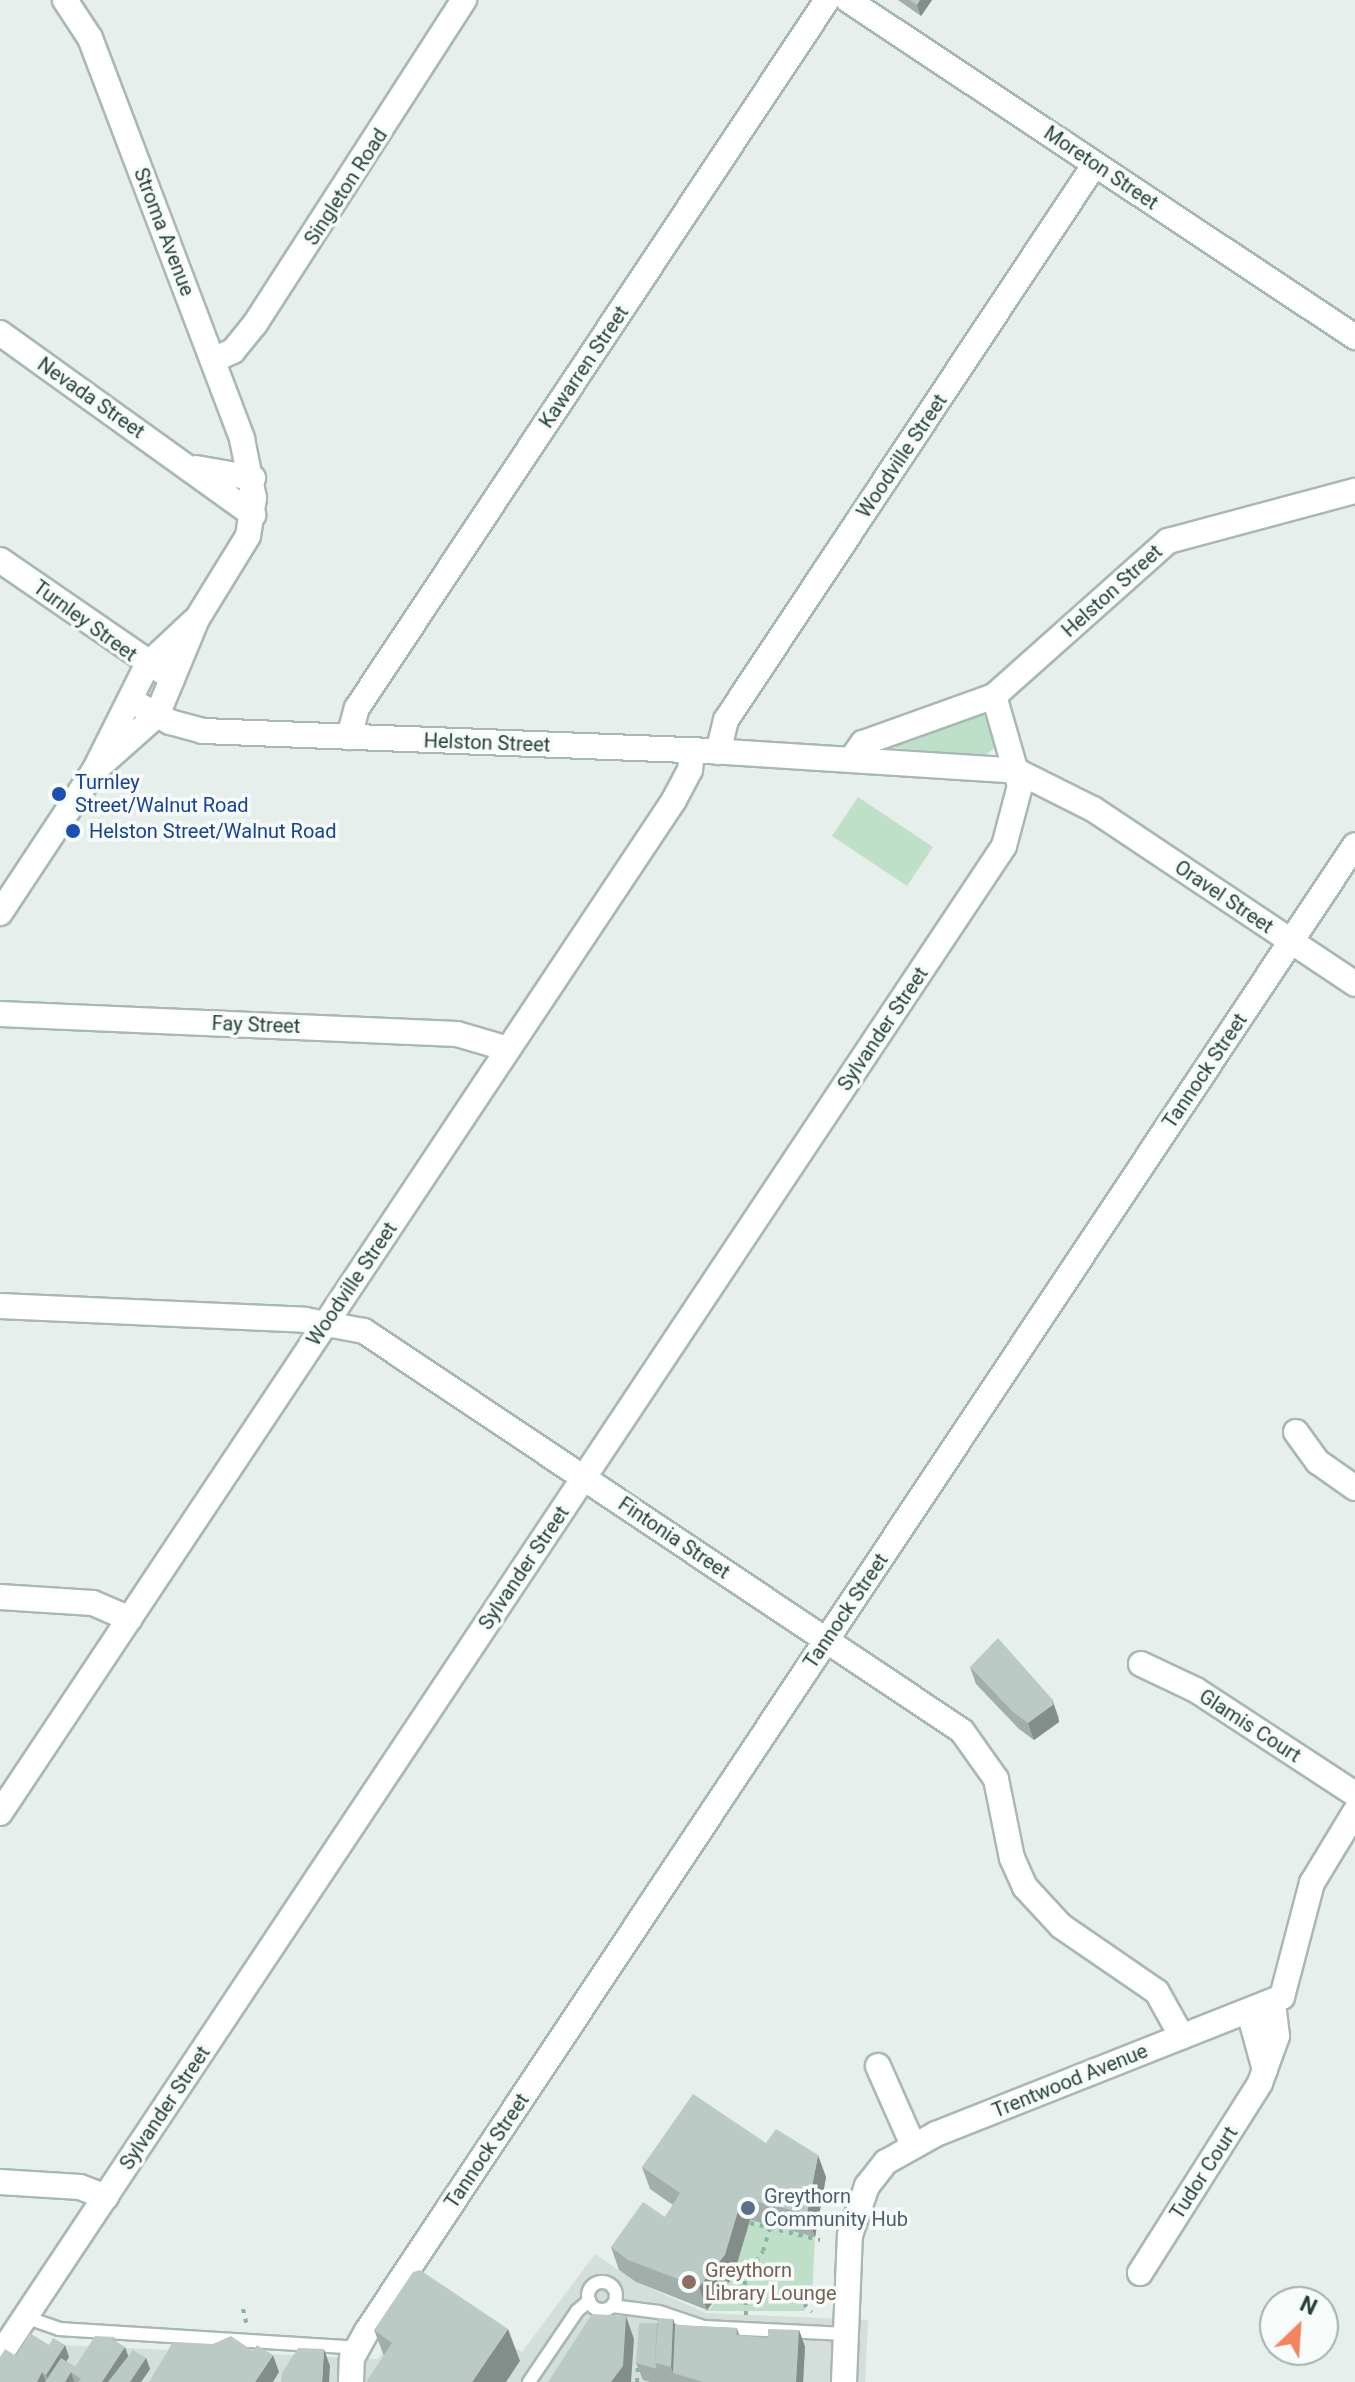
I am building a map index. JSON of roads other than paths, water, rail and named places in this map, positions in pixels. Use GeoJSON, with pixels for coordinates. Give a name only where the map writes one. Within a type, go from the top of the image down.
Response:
{"type":"FeatureCollection","features":[{"type":"Feature","properties":{"kind":"street","name":"Stroma Avenue"},"geometry":{"type":"LineString","coordinates":[[65,0],[84,23],[213,360],[252,474],[253,515]]}},
{"type":"Feature","properties":{"kind":"street","name":"Singleton Road"},"geometry":{"type":"LineString","coordinates":[[213,360],[233,351],[255,324],[464,0]]}},
{"type":"Feature","properties":{"kind":"street","name":"Kawarren Street"},"geometry":{"type":"LineString","coordinates":[[349,737],[357,708],[827,0]]}},
{"type":"Feature","properties":{"kind":"street","name":"Moreton Street"},"geometry":{"type":"LineString","coordinates":[[848,0],[1355,337]]}},
{"type":"Feature","properties":{"kind":"street","name":"Woodville Street"},"geometry":{"type":"LineString","coordinates":[[718,752],[726,720],[1095,164]]}},
{"type":"Feature","properties":{"kind":"street","name":"Nevada Street"},"geometry":{"type":"LineString","coordinates":[[0,333],[253,515]]}},
{"type":"Feature","properties":{"kind":"street","name":"Nevada Street"},"geometry":{"type":"LineString","coordinates":[[183,463],[218,475],[252,474]]}},
{"type":"Feature","properties":{"kind":"street","name":"Helston Street"},"geometry":{"type":"LineString","coordinates":[[852,758],[863,743],[994,696],[1168,541],[1355,491]]}},
{"type":"Feature","properties":{"kind":"street"},"geometry":{"type":"LineString","coordinates":[[94,771],[157,715],[197,619],[248,536],[253,515]]}},
{"type":"Feature","properties":{"kind":"street","name":"Turnley Street"},"geometry":{"type":"LineString","coordinates":[[0,560],[147,665],[172,678]]}},
{"type":"Feature","properties":{"kind":"street"},"geometry":{"type":"LineString","coordinates":[[0,913],[94,771],[147,665],[197,619]]}},
{"type":"Feature","properties":{"kind":"street","name":"Sylvander Street"},"geometry":{"type":"LineString","coordinates":[[0,2355],[1004,846],[1019,802],[1017,771],[994,696]]}},
{"type":"Feature","properties":{"kind":"street","name":"Helston Street"},"geometry":{"type":"LineString","coordinates":[[130,700],[157,715],[203,731],[852,758],[1017,771],[1093,809]]}},
{"type":"Feature","properties":{"kind":"street","name":"Woodville Street"},"geometry":{"type":"LineString","coordinates":[[0,1813],[674,800],[690,770],[692,751]]}},
{"type":"Feature","properties":{"kind":"street","name":"Oravel Street"},"geometry":{"type":"LineString","coordinates":[[1093,809],[1355,984]]}},
{"type":"Feature","properties":{"kind":"street","name":"Tannock Street"},"geometry":{"type":"LineString","coordinates":[[351,2382],[357,2348],[1355,845]]}},
{"type":"Feature","properties":{"kind":"street","name":"Fay Street"},"geometry":{"type":"LineString","coordinates":[[0,1014],[457,1034],[508,1049]]}},
{"type":"Feature","properties":{"kind":"street","name":"Fintonia Street"},"geometry":{"type":"LineString","coordinates":[[0,1306],[327,1322],[364,1331],[948,1721],[976,1747],[1002,1795],[1012,1858],[1025,1887],[1047,1915],[1157,1992],[1182,2037]]}},
{"type":"Feature","properties":{"kind":"street"},"geometry":{"type":"LineString","coordinates":[[1296,1432],[1318,1462],[1355,1488]]}},
{"type":"Feature","properties":{"kind":"street"},"geometry":{"type":"LineString","coordinates":[[0,1597],[93,1603],[130,1619]]}},
{"type":"Feature","properties":{"kind":"street","name":"Glamis Court"},"geometry":{"type":"LineString","coordinates":[[1141,1664],[1196,1690],[1355,1794]]}},
{"type":"Feature","properties":{"kind":"street"},"geometry":{"type":"LineString","coordinates":[[1273,2002],[1286,1991],[1294,1936],[1312,1883],[1355,1812]]}},
{"type":"Feature","properties":{"kind":"street","name":"Trentwood Avenue"},"geometry":{"type":"LineString","coordinates":[[844,2382],[854,2217],[878,2171],[913,2145],[1273,2002]]}},
{"type":"Feature","properties":{"kind":"street","name":"Tudor Court"},"geometry":{"type":"LineString","coordinates":[[1140,2273],[1265,2070],[1277,2036],[1273,2002]]}},
{"type":"Feature","properties":{"kind":"street"},"geometry":{"type":"LineString","coordinates":[[1249,2012],[1265,2070]]}},
{"type":"Feature","properties":{"kind":"street"},"geometry":{"type":"LineString","coordinates":[[878,2066],[913,2145]]}},
{"type":"Feature","properties":{"kind":"street"},"geometry":{"type":"LineString","coordinates":[[0,2182],[80,2187],[106,2197]]}},
{"type":"Feature","properties":{"kind":"lane"},"geometry":{"type":"LineString","coordinates":[[529,2382],[589,2301],[592,2286],[605,2282],[615,2290],[612,2306]]}},
{"type":"Feature","properties":{"kind":"lane"},"geometry":{"type":"LineString","coordinates":[[589,2301],[599,2310],[612,2306],[659,2312],[704,2327],[846,2334]]}},
{"type":"Feature","properties":{"kind":"lane"},"geometry":{"type":"LineString","coordinates":[[25,2317],[59,2329],[357,2348]]}},
{"type":"Feature","properties":{"kind":"place","name":"Turnley Street/Walnut Road"},"geometry":{"type":"Point","coordinates":[59,794]}},
{"type":"Feature","properties":{"kind":"place","name":"Helston Street/Walnut Road"},"geometry":{"type":"Point","coordinates":[73,831]}},
{"type":"Feature","properties":{"kind":"place","name":"Greythorn Community Hub"},"geometry":{"type":"Point","coordinates":[748,2208]}},
{"type":"Feature","properties":{"kind":"place","name":"Greythorn Library Lounge"},"geometry":{"type":"Point","coordinates":[689,2282]}}]}
